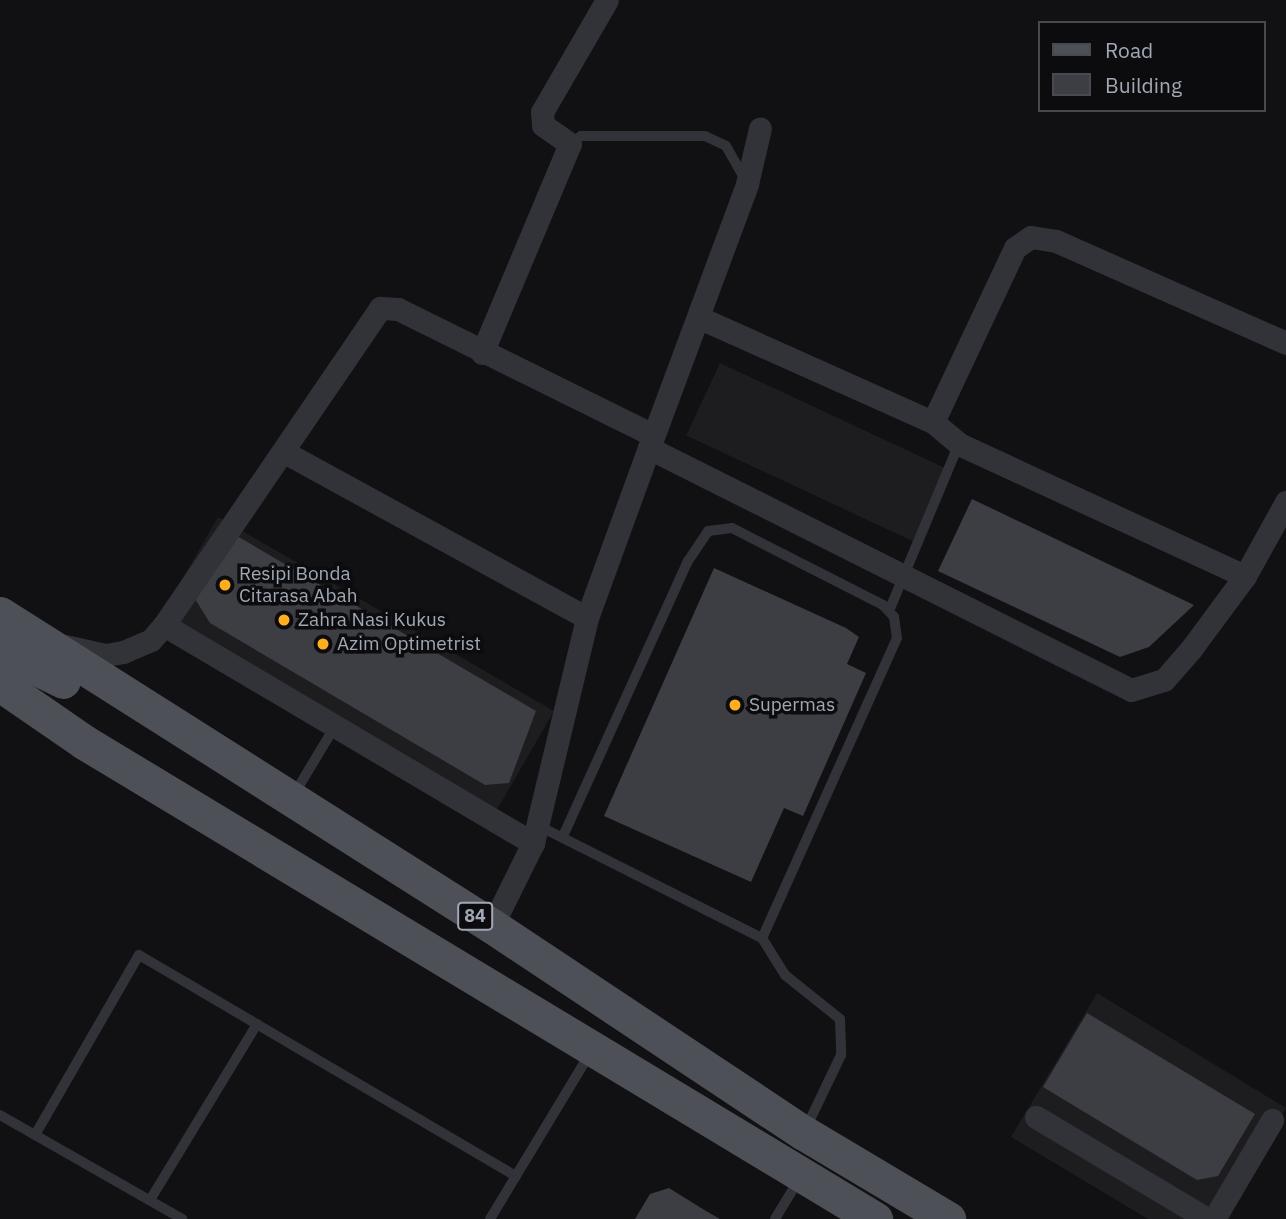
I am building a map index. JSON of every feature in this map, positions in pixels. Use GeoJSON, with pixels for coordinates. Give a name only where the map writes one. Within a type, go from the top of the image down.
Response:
{"type":"FeatureCollection","features":[{"type":"Feature","properties":{"kind":"main road","name":"84"},"geometry":{"type":"LineString","coordinates":[[0,614],[215,755],[492,926],[804,1133],[948,1219]]}},
{"type":"Feature","properties":{"kind":"main road"},"geometry":{"type":"LineString","coordinates":[[0,650],[44,668],[167,746],[215,755]]}},
{"type":"Feature","properties":{"kind":"main road"},"geometry":{"type":"LineString","coordinates":[[0,684],[84,742],[875,1219]]}},
{"type":"Feature","properties":{"kind":"street"},"geometry":{"type":"LineString","coordinates":[[482,353],[570,144],[543,125],[542,112],[607,0]]}},
{"type":"Feature","properties":{"kind":"street"},"geometry":{"type":"LineString","coordinates":[[492,926],[535,834],[587,618],[651,442],[700,318],[747,184],[760,128]]}},
{"type":"Feature","properties":{"kind":"street"},"geometry":{"type":"LineString","coordinates":[[933,422],[1015,248],[1031,237],[1056,241],[1286,343]]}},
{"type":"Feature","properties":{"kind":"street"},"geometry":{"type":"LineString","coordinates":[[35,639],[106,655],[138,648],[164,625],[286,453],[373,313],[398,309],[903,576],[1131,690],[1164,680],[1245,576],[1286,502]]}},
{"type":"Feature","properties":{"kind":"street"},"geometry":{"type":"LineString","coordinates":[[700,318],[933,422],[959,444],[1245,576]]}},
{"type":"Feature","properties":{"kind":"street"},"geometry":{"type":"LineString","coordinates":[[286,453],[587,618]]}},
{"type":"Feature","properties":{"kind":"street"},"geometry":{"type":"LineString","coordinates":[[164,625],[335,726],[535,834]]}},
{"type":"Feature","properties":{"kind":"street"},"geometry":{"type":"LineString","coordinates":[[1036,1117],[1207,1219]]}},
{"type":"Feature","properties":{"kind":"street"},"geometry":{"type":"LineString","coordinates":[[1214,1219],[1272,1120]]}},
{"type":"Feature","properties":{"kind":"lane"},"geometry":{"type":"LineString","coordinates":[[570,144],[581,136],[705,136],[726,146],[747,184]]}},
{"type":"Feature","properties":{"kind":"lane"},"geometry":{"type":"LineString","coordinates":[[762,938],[897,638],[889,611],[959,444]]}},
{"type":"Feature","properties":{"kind":"lane"},"geometry":{"type":"LineString","coordinates":[[564,834],[688,561],[708,531],[732,528],[889,611]]}},
{"type":"Feature","properties":{"kind":"lane"},"geometry":{"type":"LineString","coordinates":[[289,801],[335,726]]}},
{"type":"Feature","properties":{"kind":"lane"},"geometry":{"type":"LineString","coordinates":[[535,834],[564,834],[762,938],[785,975],[840,1019],[844,1030],[841,1055],[804,1133]]}},
{"type":"Feature","properties":{"kind":"lane"},"geometry":{"type":"LineString","coordinates":[[35,1135],[139,955],[516,1176]]}},
{"type":"Feature","properties":{"kind":"lane"},"geometry":{"type":"LineString","coordinates":[[149,1200],[257,1024]]}},
{"type":"Feature","properties":{"kind":"lane"},"geometry":{"type":"LineString","coordinates":[[490,1219],[593,1049]]}},
{"type":"Feature","properties":{"kind":"lane"},"geometry":{"type":"LineString","coordinates":[[0,1115],[182,1219]]}},
{"type":"Feature","properties":{"kind":"lane"},"geometry":{"type":"LineString","coordinates":[[775,1219],[802,1175]]}},
{"type":"Feature","properties":{"kind":"shaded area"},"geometry":{"type":"Polygon","coordinates":[[[720,363],[947,469],[913,541],[686,436],[720,363]]]}},
{"type":"Feature","properties":{"kind":"shaded area"},"geometry":{"type":"Polygon","coordinates":[[[218,517],[554,711],[488,825],[152,631],[218,517]]]}},
{"type":"Feature","properties":{"kind":"shaded area"},"geometry":{"type":"Polygon","coordinates":[[[1097,993],[1286,1108],[1224,1219],[1148,1219],[1011,1137],[1097,993]]]}},
{"type":"Feature","properties":{"kind":"building"},"geometry":{"type":"Polygon","coordinates":[[[972,499],[1194,605],[1149,647],[1120,657],[938,571],[972,499]]]}},
{"type":"Feature","properties":{"kind":"building"},"geometry":{"type":"Polygon","coordinates":[[[237,536],[536,711],[509,783],[485,785],[210,623],[195,599],[237,536]]]}},
{"type":"Feature","properties":{"kind":"building"},"geometry":{"type":"Polygon","coordinates":[[[714,568],[846,628],[859,637],[847,664],[866,673],[803,816],[784,808],[751,882],[604,816],[714,568]]]}},
{"type":"Feature","properties":{"kind":"building"},"geometry":{"type":"Polygon","coordinates":[[[1087,1013],[1255,1114],[1218,1176],[1197,1180],[1043,1087],[1087,1013]]]}},
{"type":"Feature","properties":{"kind":"building"},"geometry":{"type":"Polygon","coordinates":[[[669,1188],[720,1219],[635,1219],[650,1194],[669,1188]]]}},
{"type":"Feature","properties":{"kind":"place","name":"Resipi Bonda Citarasa Abah"},"geometry":{"type":"Point","coordinates":[225,585]}},
{"type":"Feature","properties":{"kind":"place","name":"Zahra Nasi Kukus"},"geometry":{"type":"Point","coordinates":[284,620]}},
{"type":"Feature","properties":{"kind":"place","name":"Azim Optimetrist"},"geometry":{"type":"Point","coordinates":[323,644]}},
{"type":"Feature","properties":{"kind":"place","name":"Supermas"},"geometry":{"type":"Point","coordinates":[735,705]}}]}
